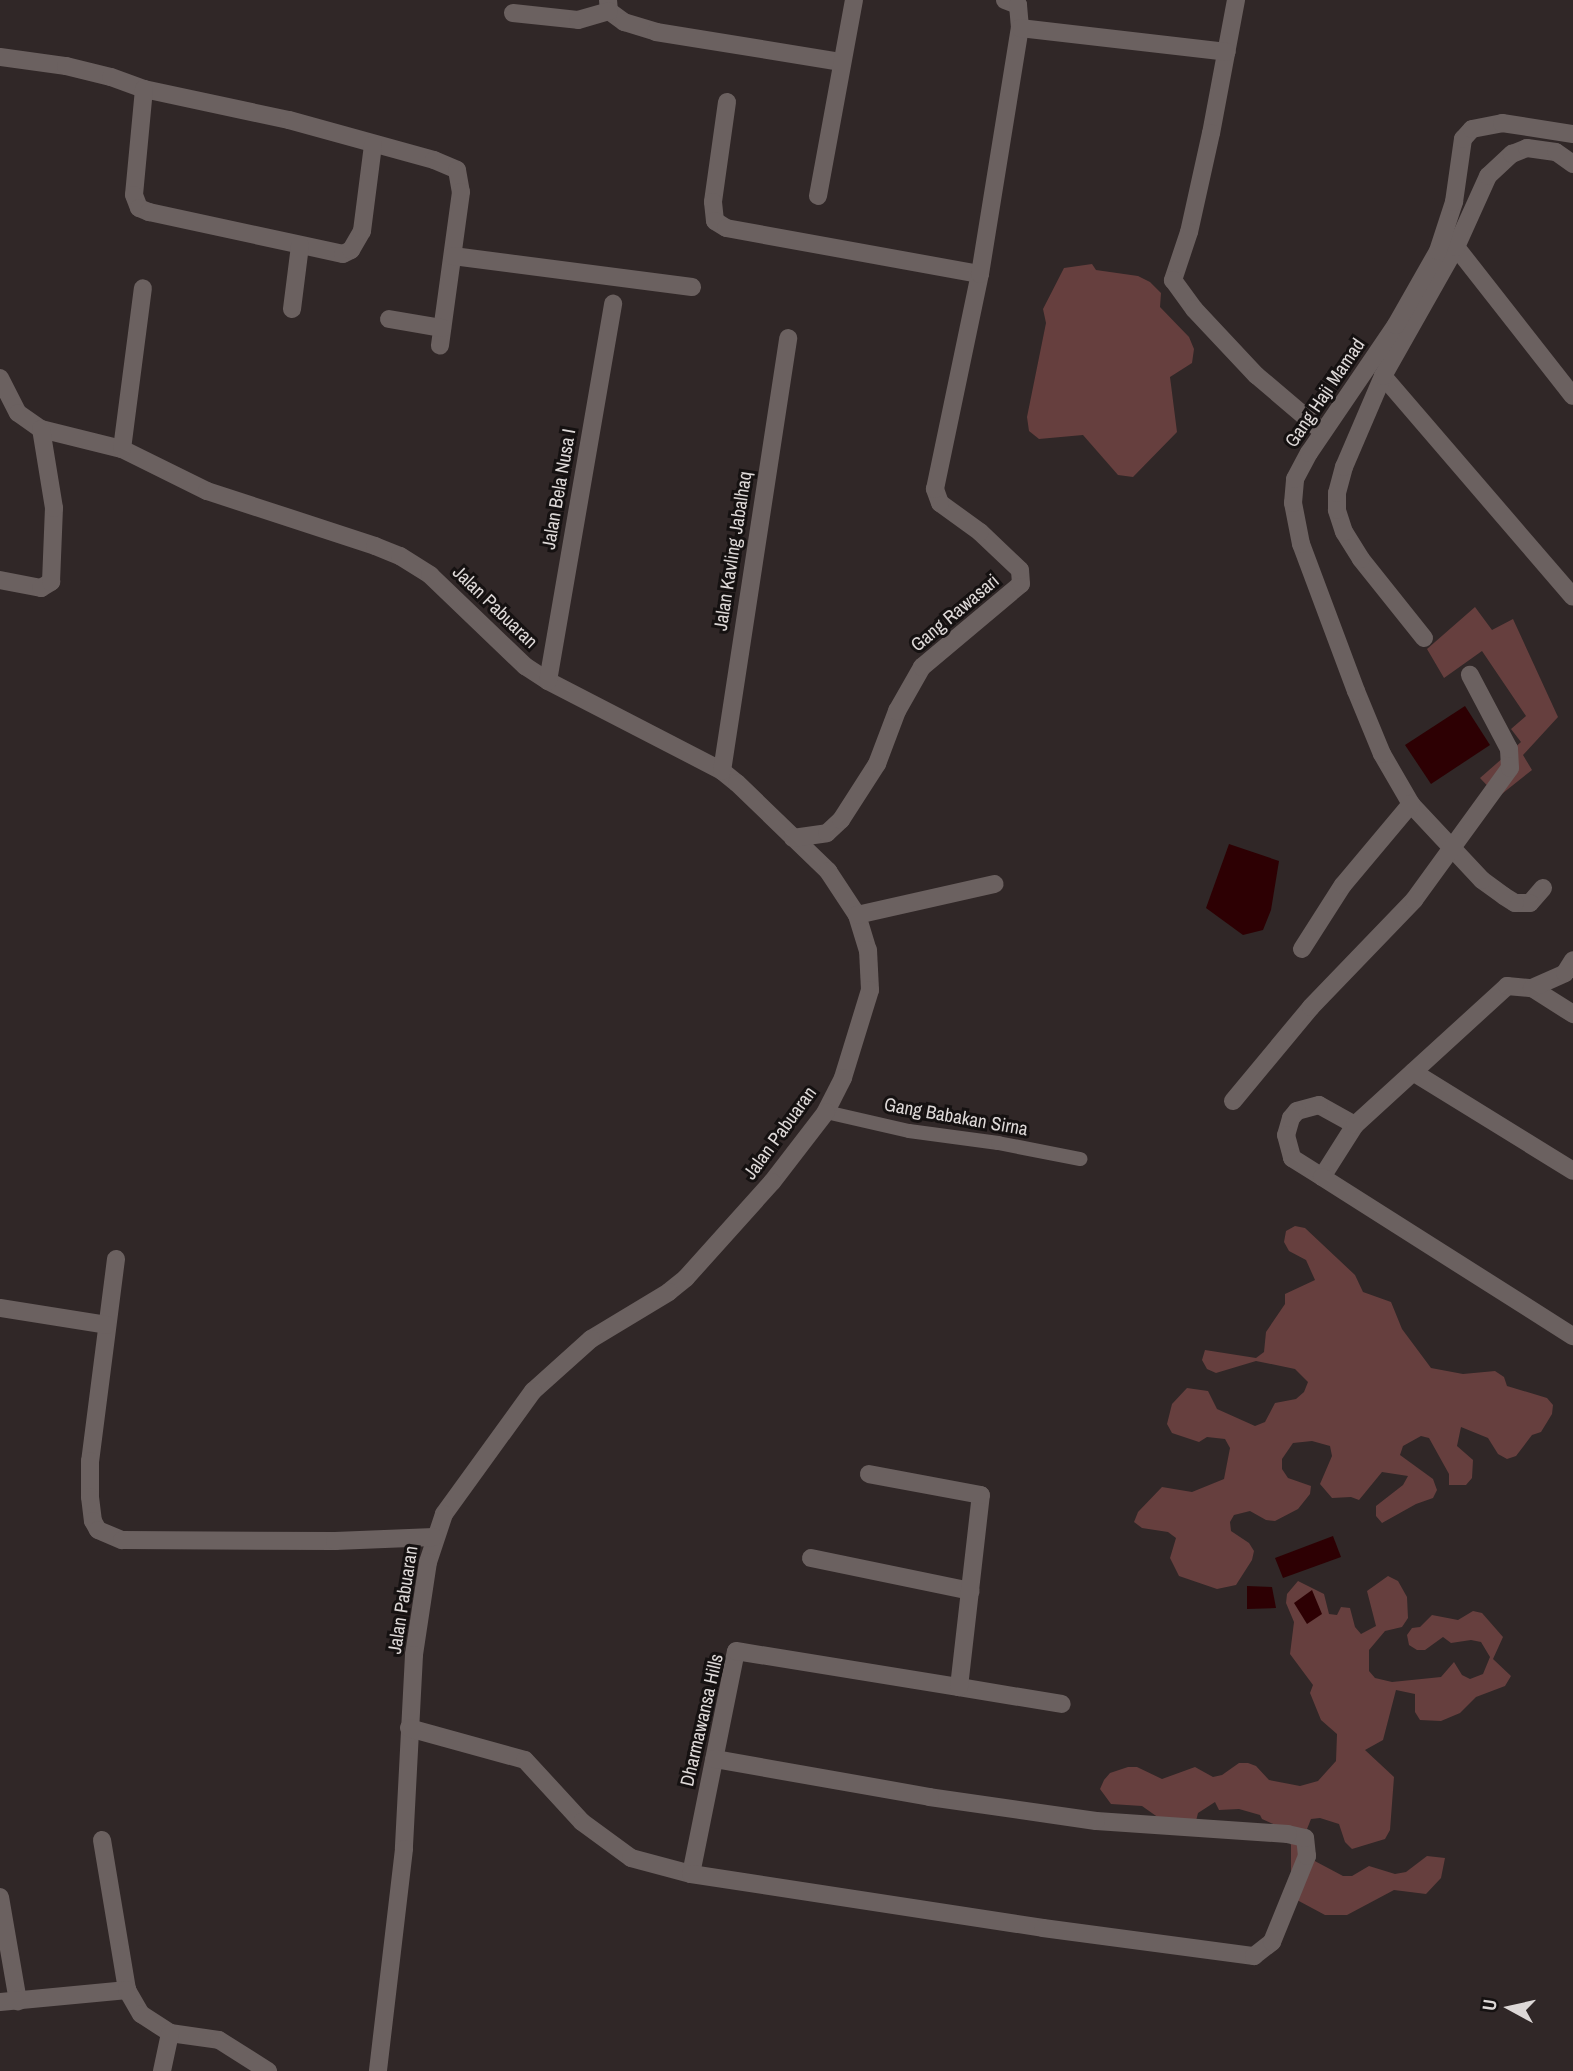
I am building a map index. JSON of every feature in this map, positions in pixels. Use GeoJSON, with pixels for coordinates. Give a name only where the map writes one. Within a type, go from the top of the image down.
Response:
{"type":"FeatureCollection","features":[{"type":"Feature","properties":{"kind":"street"},"geometry":{"type":"LineString","coordinates":[[818,196],[854,0]]}},
{"type":"Feature","properties":{"kind":"street"},"geometry":{"type":"LineString","coordinates":[[727,102],[713,202],[716,221],[726,228],[979,274],[1020,28],[1018,5],[1005,0]]}},
{"type":"Feature","properties":{"kind":"street"},"geometry":{"type":"LineString","coordinates":[[1236,0],[1189,232],[1173,280],[1194,309],[1256,375],[1322,431]]}},
{"type":"Feature","properties":{"kind":"street"},"geometry":{"type":"LineString","coordinates":[[513,13],[578,20],[609,5],[624,22],[656,32],[842,62]]}},
{"type":"Feature","properties":{"kind":"street"},"geometry":{"type":"LineString","coordinates":[[1020,28],[1227,52]]}},
{"type":"Feature","properties":{"kind":"street"},"geometry":{"type":"LineString","coordinates":[[0,57],[66,66],[111,76],[144,89],[289,120],[457,170],[461,192],[440,346]]}},
{"type":"Feature","properties":{"kind":"street"},"geometry":{"type":"LineString","coordinates":[[144,89],[134,195],[139,208],[149,212],[343,254],[351,250],[362,231],[373,145]]}},
{"type":"Feature","properties":{"kind":"street","name":"Gang Haji Mamad"},"geometry":{"type":"LineString","coordinates":[[1543,888],[1530,904],[1515,902],[1482,880],[1411,804],[1382,754],[1301,544],[1293,503],[1295,479],[1322,431],[1396,325],[1434,260],[1454,202],[1463,139],[1472,129],[1502,123],[1573,134]]}},
{"type":"Feature","properties":{"kind":"street"},"geometry":{"type":"LineString","coordinates":[[1424,638],[1360,559],[1344,532],[1337,510],[1337,493],[1343,467],[1383,376],[1456,247],[1488,176],[1512,154],[1527,148],[1556,152],[1573,164]]}},
{"type":"Feature","properties":{"kind":"street"},"geometry":{"type":"LineString","coordinates":[[292,309],[300,246]]}},
{"type":"Feature","properties":{"kind":"street"},"geometry":{"type":"LineString","coordinates":[[1456,247],[1573,396]]}},
{"type":"Feature","properties":{"kind":"street"},"geometry":{"type":"LineString","coordinates":[[453,256],[692,287]]}},
{"type":"Feature","properties":{"kind":"street","name":"Gang Rawasari"},"geometry":{"type":"LineString","coordinates":[[793,838],[827,833],[841,820],[877,764],[897,710],[922,667],[1021,584],[1020,570],[980,532],[940,503],[936,489],[979,274]]}},
{"type":"Feature","properties":{"kind":"street"},"geometry":{"type":"LineString","coordinates":[[121,449],[143,288]]}},
{"type":"Feature","properties":{"kind":"street","name":"Jalan Bela Nusa I"},"geometry":{"type":"LineString","coordinates":[[548,681],[613,304]]}},
{"type":"Feature","properties":{"kind":"street"},"geometry":{"type":"LineString","coordinates":[[389,319],[442,328]]}},
{"type":"Feature","properties":{"kind":"street","name":"Jalan Kavling Jabalhaq"},"geometry":{"type":"LineString","coordinates":[[722,771],[788,338]]}},
{"type":"Feature","properties":{"kind":"street"},"geometry":{"type":"LineString","coordinates":[[1383,376],[1573,597]]}},
{"type":"Feature","properties":{"kind":"street","name":"Jalan Pabuaran"},"geometry":{"type":"LineString","coordinates":[[0,378],[18,413],[41,429],[121,449],[207,491],[400,556],[430,575],[514,657],[548,681],[722,771],[828,871],[857,915],[868,950],[870,990],[843,1078],[826,1112],[772,1182],[686,1278],[669,1292],[591,1339],[533,1391],[458,1491],[434,1537],[418,1624],[398,1914],[378,2071]]}},
{"type":"Feature","properties":{"kind":"street"},"geometry":{"type":"LineString","coordinates":[[0,580],[41,588],[51,582],[54,508],[41,429]]}},
{"type":"Feature","properties":{"kind":"street"},"geometry":{"type":"LineString","coordinates":[[1233,1101],[1311,1007],[1414,900],[1510,768],[1509,750],[1470,675]]}},
{"type":"Feature","properties":{"kind":"street"},"geometry":{"type":"LineString","coordinates":[[1302,948],[1343,886],[1411,804]]}},
{"type":"Feature","properties":{"kind":"street"},"geometry":{"type":"LineString","coordinates":[[857,915],[995,884]]}},
{"type":"Feature","properties":{"kind":"street"},"geometry":{"type":"LineString","coordinates":[[1532,988],[1571,970]]}},
{"type":"Feature","properties":{"kind":"street"},"geometry":{"type":"LineString","coordinates":[[1322,1177],[1355,1125],[1507,986],[1532,988],[1573,1014]]}},
{"type":"Feature","properties":{"kind":"street"},"geometry":{"type":"LineString","coordinates":[[1413,1072],[1573,1171]]}},
{"type":"Feature","properties":{"kind":"street"},"geometry":{"type":"LineString","coordinates":[[1355,1125],[1319,1105],[1297,1111],[1291,1118],[1286,1135],[1292,1158],[1573,1336]]}},
{"type":"Feature","properties":{"kind":"street"},"geometry":{"type":"LineString","coordinates":[[116,1259],[88,1480],[93,1521],[97,1530],[122,1540],[335,1541],[434,1537]]}},
{"type":"Feature","properties":{"kind":"street"},"geometry":{"type":"LineString","coordinates":[[0,1308],[107,1325]]}},
{"type":"Feature","properties":{"kind":"street"},"geometry":{"type":"LineString","coordinates":[[869,1474],[981,1495],[959,1687],[1062,1704]]}},
{"type":"Feature","properties":{"kind":"street"},"geometry":{"type":"LineString","coordinates":[[811,1558],[971,1591]]}},
{"type":"Feature","properties":{"kind":"street","name":"Dharmawansa Hills"},"geometry":{"type":"LineString","coordinates":[[691,1874],[736,1651],[959,1687]]}},
{"type":"Feature","properties":{"kind":"street"},"geometry":{"type":"LineString","coordinates":[[409,1728],[525,1759],[582,1822],[631,1858],[691,1874],[1043,1928],[1254,1956],[1272,1942],[1307,1856],[1305,1838],[1288,1834],[1096,1821],[930,1797],[714,1759]]}},
{"type":"Feature","properties":{"kind":"street"},"geometry":{"type":"LineString","coordinates":[[102,1840],[133,2002],[170,2033],[219,2040],[268,2071]]}},
{"type":"Feature","properties":{"kind":"street"},"geometry":{"type":"LineString","coordinates":[[0,1897],[9,2001],[133,2002]]}},
{"type":"Feature","properties":{"kind":"street"},"geometry":{"type":"LineString","coordinates":[[162,2071],[170,2033]]}},
{"type":"Feature","properties":{"kind":"lane","name":"Gang Babakan Sirna"},"geometry":{"type":"LineString","coordinates":[[826,1112],[909,1131],[998,1143],[1080,1159]]}},
{"type":"Feature","properties":{"kind":"shaded area"},"geometry":{"type":"Polygon","coordinates":[[[1092,264],[1096,270],[1138,276],[1150,282],[1161,293],[1160,307],[1189,337],[1194,349],[1192,363],[1170,377],[1177,432],[1133,477],[1118,475],[1083,435],[1039,439],[1029,431],[1027,417],[1046,323],[1043,309],[1064,268],[1092,264]]]}},
{"type":"Feature","properties":{"kind":"shaded area"},"geometry":{"type":"Polygon","coordinates":[[[1475,607],[1492,630],[1513,619],[1558,717],[1523,755],[1532,770],[1498,797],[1480,778],[1521,742],[1511,729],[1526,716],[1482,651],[1444,678],[1427,649],[1475,607]]]}},
{"type":"Feature","properties":{"kind":"shaded area"},"geometry":{"type":"Polygon","coordinates":[[[1465,706],[1490,745],[1431,784],[1405,745],[1465,706]]]}},
{"type":"Feature","properties":{"kind":"shaded area"},"geometry":{"type":"Polygon","coordinates":[[[1229,844],[1279,861],[1271,910],[1263,930],[1243,935],[1206,908],[1229,844]]]}},
{"type":"Feature","properties":{"kind":"shaded area"},"geometry":{"type":"Polygon","coordinates":[[[1295,1226],[1305,1228],[1355,1275],[1363,1292],[1391,1302],[1402,1329],[1431,1368],[1463,1374],[1495,1371],[1504,1377],[1507,1386],[1547,1398],[1553,1405],[1552,1414],[1541,1432],[1532,1435],[1516,1456],[1507,1459],[1498,1454],[1488,1438],[1461,1427],[1457,1446],[1473,1460],[1472,1478],[1466,1485],[1449,1485],[1449,1474],[1429,1438],[1421,1436],[1403,1446],[1400,1455],[1433,1479],[1437,1490],[1433,1498],[1382,1523],[1376,1516],[1376,1506],[1403,1485],[1408,1476],[1382,1472],[1359,1500],[1351,1497],[1332,1498],[1320,1484],[1332,1456],[1330,1446],[1312,1441],[1293,1443],[1282,1459],[1282,1469],[1288,1478],[1311,1486],[1310,1494],[1298,1509],[1275,1521],[1266,1520],[1250,1511],[1234,1515],[1230,1522],[1231,1531],[1249,1543],[1254,1551],[1252,1560],[1236,1585],[1217,1589],[1179,1576],[1170,1558],[1176,1538],[1168,1532],[1142,1528],[1134,1522],[1138,1512],[1162,1487],[1192,1492],[1224,1479],[1230,1448],[1225,1439],[1207,1437],[1199,1442],[1172,1433],[1167,1424],[1172,1404],[1187,1388],[1208,1391],[1217,1409],[1255,1426],[1265,1422],[1275,1403],[1296,1399],[1304,1392],[1308,1382],[1295,1369],[1256,1361],[1216,1373],[1207,1369],[1202,1360],[1205,1350],[1256,1358],[1264,1352],[1266,1332],[1285,1304],[1285,1294],[1315,1280],[1306,1260],[1289,1251],[1284,1242],[1286,1231],[1295,1226]]]}},
{"type":"Feature","properties":{"kind":"shaded area"},"geometry":{"type":"Polygon","coordinates":[[[1333,1536],[1341,1557],[1283,1578],[1275,1558],[1333,1536]]]}},
{"type":"Feature","properties":{"kind":"shaded area"},"geometry":{"type":"Polygon","coordinates":[[[1388,1576],[1398,1581],[1407,1597],[1408,1618],[1402,1627],[1385,1631],[1369,1650],[1369,1671],[1375,1678],[1392,1682],[1441,1677],[1454,1662],[1462,1675],[1470,1679],[1483,1674],[1490,1657],[1481,1642],[1471,1640],[1451,1643],[1443,1637],[1425,1650],[1417,1650],[1409,1645],[1407,1635],[1412,1628],[1420,1627],[1432,1615],[1458,1620],[1473,1611],[1482,1613],[1503,1637],[1493,1659],[1511,1676],[1505,1686],[1476,1697],[1460,1713],[1441,1721],[1420,1720],[1415,1712],[1415,1694],[1396,1690],[1383,1740],[1365,1750],[1394,1777],[1390,1830],[1385,1839],[1352,1849],[1345,1842],[1339,1824],[1320,1818],[1311,1819],[1303,1839],[1311,1859],[1343,1876],[1352,1876],[1369,1866],[1395,1874],[1406,1872],[1427,1856],[1445,1858],[1441,1878],[1426,1894],[1394,1890],[1347,1915],[1325,1915],[1297,1900],[1291,1891],[1291,1845],[1282,1828],[1262,1819],[1260,1815],[1239,1809],[1219,1810],[1215,1802],[1198,1813],[1193,1833],[1183,1835],[1142,1806],[1111,1804],[1100,1789],[1104,1780],[1110,1773],[1128,1767],[1137,1767],[1162,1779],[1195,1767],[1213,1777],[1222,1775],[1239,1763],[1248,1763],[1256,1766],[1269,1780],[1300,1786],[1318,1781],[1336,1761],[1337,1734],[1321,1720],[1310,1693],[1313,1685],[1290,1654],[1294,1622],[1286,1603],[1287,1594],[1298,1581],[1324,1594],[1329,1614],[1337,1615],[1341,1607],[1350,1608],[1355,1627],[1361,1634],[1376,1626],[1367,1591],[1388,1576]]]}},
{"type":"Feature","properties":{"kind":"shaded area"},"geometry":{"type":"Polygon","coordinates":[[[1247,1586],[1272,1587],[1276,1608],[1247,1609],[1247,1586]]]}},
{"type":"Feature","properties":{"kind":"shaded area"},"geometry":{"type":"Polygon","coordinates":[[[1312,1590],[1322,1614],[1307,1624],[1294,1603],[1312,1590]]]}}]}
